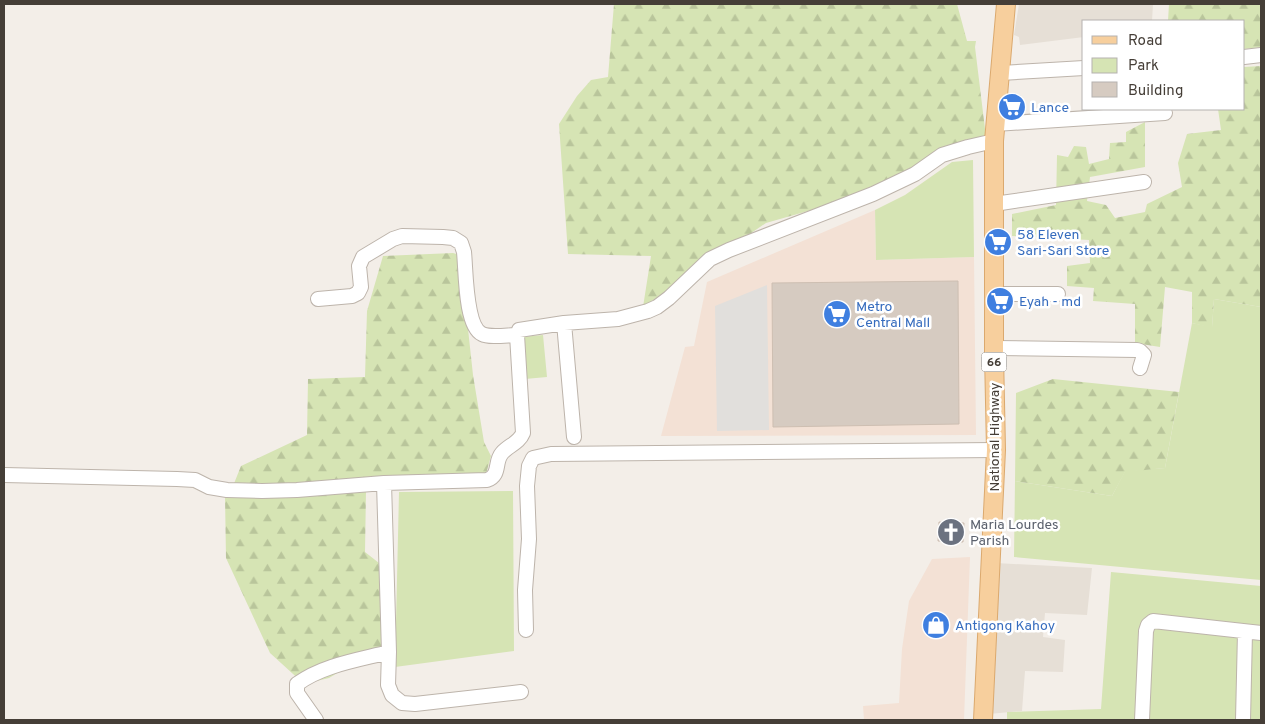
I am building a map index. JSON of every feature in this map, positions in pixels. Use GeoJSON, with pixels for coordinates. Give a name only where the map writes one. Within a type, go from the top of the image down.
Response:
{"type":"FeatureCollection","features":[{"type":"Feature","properties":{"kind":"main road","name":"National Highway"},"geometry":{"type":"LineString","coordinates":[[983,720],[996,450],[994,133],[1006,4]]}},
{"type":"Feature","properties":{"kind":"street"},"geometry":{"type":"LineString","coordinates":[[1245,57],[1261,55]]}},
{"type":"Feature","properties":{"kind":"street"},"geometry":{"type":"LineString","coordinates":[[1001,73],[1082,68]]}},
{"type":"Feature","properties":{"kind":"street"},"geometry":{"type":"LineString","coordinates":[[4,475],[177,478],[195,480],[209,487],[227,490],[262,491],[384,483],[487,480],[494,475],[502,453],[521,438],[523,433],[517,334],[519,330],[564,323],[618,319],[648,311],[657,307],[668,298],[710,259],[872,194],[915,174],[942,155],[968,147],[994,133],[1165,113]]}},
{"type":"Feature","properties":{"kind":"street"},"geometry":{"type":"LineString","coordinates":[[994,204],[1144,182]]}},
{"type":"Feature","properties":{"kind":"street"},"geometry":{"type":"LineString","coordinates":[[318,299],[352,296],[358,293],[361,287],[359,266],[363,257],[393,239],[402,236],[453,238],[461,243],[464,252],[469,310],[475,328],[480,334],[486,336],[517,334]]}},
{"type":"Feature","properties":{"kind":"street"},"geometry":{"type":"LineString","coordinates":[[994,294],[1058,294]]}},
{"type":"Feature","properties":{"kind":"street"},"geometry":{"type":"LineString","coordinates":[[564,323],[574,437]]}},
{"type":"Feature","properties":{"kind":"street"},"geometry":{"type":"LineString","coordinates":[[994,348],[1137,350],[1144,355],[1140,368]]}},
{"type":"Feature","properties":{"kind":"street"},"geometry":{"type":"LineString","coordinates":[[526,630],[525,590],[529,539],[527,486],[529,466],[533,458],[552,454],[996,450]]}},
{"type":"Feature","properties":{"kind":"street"},"geometry":{"type":"LineString","coordinates":[[384,483],[389,652],[388,685],[392,695],[402,703],[414,704],[521,692]]}},
{"type":"Feature","properties":{"kind":"street"},"geometry":{"type":"LineString","coordinates":[[1142,720],[1146,631],[1148,625],[1153,621],[1261,633]]}},
{"type":"Feature","properties":{"kind":"street"},"geometry":{"type":"LineString","coordinates":[[1243,720],[1245,632]]}},
{"type":"Feature","properties":{"kind":"street"},"geometry":{"type":"LineString","coordinates":[[316,720],[297,693],[297,684],[332,667],[389,652]]}},
{"type":"Feature","properties":{"kind":"shaded area"},"geometry":{"type":"Polygon","coordinates":[[[1019,4],[1153,4],[1152,20],[1082,20],[1082,37],[1020,45],[1019,37],[1014,35],[1019,4]]]}},
{"type":"Feature","properties":{"kind":"shaded area","name":"Metro Central Mall"},"geometry":{"type":"Polygon","coordinates":[[[875,210],[876,260],[974,257],[976,435],[661,436],[685,347],[694,346],[707,282],[875,210]]]}},
{"type":"Feature","properties":{"kind":"shaded area"},"geometry":{"type":"Polygon","coordinates":[[[767,285],[769,430],[717,431],[715,306],[767,285]]]}},
{"type":"Feature","properties":{"kind":"shaded area","name":"Antigong Kahoy"},"geometry":{"type":"Polygon","coordinates":[[[970,557],[964,720],[864,720],[863,706],[899,703],[902,649],[909,601],[932,559],[970,557]]]}},
{"type":"Feature","properties":{"kind":"shaded area"},"geometry":{"type":"Polygon","coordinates":[[[996,563],[1092,568],[1087,615],[1045,613],[1043,637],[1065,640],[1063,672],[1025,671],[1022,711],[989,714],[996,563]]]}},
{"type":"Feature","properties":{"kind":"green space"},"geometry":{"type":"Polygon","coordinates":[[[614,4],[957,4],[967,41],[976,41],[975,47],[986,137],[878,191],[766,223],[643,307],[651,256],[568,254],[559,124],[577,96],[591,80],[608,77],[614,4]]]}},
{"type":"Feature","properties":{"kind":"green space"},"geometry":{"type":"Polygon","coordinates":[[[1169,4],[1261,4],[1261,47],[1245,49],[1245,20],[1168,20],[1169,4]]]}},
{"type":"Feature","properties":{"kind":"green space"},"geometry":{"type":"Polygon","coordinates":[[[1261,66],[1261,307],[1214,299],[1212,328],[1192,323],[1192,292],[1165,287],[1160,347],[1135,343],[1135,304],[1093,301],[1094,288],[1067,286],[1067,266],[1090,263],[1089,240],[1012,236],[1012,214],[1056,205],[1057,155],[1068,157],[1074,146],[1086,147],[1089,164],[1109,159],[1110,143],[1126,142],[1126,132],[1145,122],[1145,167],[1090,177],[1087,201],[1106,205],[1115,218],[1145,212],[1147,204],[1182,187],[1178,163],[1187,134],[1221,130],[1218,110],[1245,110],[1245,67],[1261,66]]]}},
{"type":"Feature","properties":{"kind":"green space"},"geometry":{"type":"Polygon","coordinates":[[[973,160],[974,257],[876,260],[875,210],[905,195],[952,162],[973,160]]]}},
{"type":"Feature","properties":{"kind":"green space"},"geometry":{"type":"Polygon","coordinates":[[[453,253],[460,255],[473,375],[484,442],[491,456],[486,474],[298,485],[233,486],[241,466],[307,435],[308,379],[365,377],[367,311],[383,256],[453,253]]]}},
{"type":"Feature","properties":{"kind":"green space"},"geometry":{"type":"Polygon","coordinates":[[[1214,299],[1261,307],[1261,580],[1014,557],[1015,481],[1112,496],[1125,471],[1165,468],[1192,323],[1212,327],[1214,299]]]}},
{"type":"Feature","properties":{"kind":"green space"},"geometry":{"type":"Polygon","coordinates":[[[543,335],[547,377],[525,379],[521,337],[543,335]]]}},
{"type":"Feature","properties":{"kind":"green space"},"geometry":{"type":"Polygon","coordinates":[[[1053,379],[1179,392],[1165,468],[1125,472],[1112,496],[1015,481],[1016,393],[1053,379]]]}},
{"type":"Feature","properties":{"kind":"green space"},"geometry":{"type":"Polygon","coordinates":[[[366,491],[365,552],[379,563],[383,646],[329,678],[304,684],[270,653],[226,558],[225,496],[366,491]]]}},
{"type":"Feature","properties":{"kind":"green space"},"geometry":{"type":"Polygon","coordinates":[[[513,491],[514,651],[395,667],[399,492],[513,491]]]}},
{"type":"Feature","properties":{"kind":"green space"},"geometry":{"type":"Polygon","coordinates":[[[1111,572],[1261,586],[1261,720],[1007,720],[1007,712],[1101,709],[1111,572]]]}},
{"type":"Feature","properties":{"kind":"building"},"geometry":{"type":"Polygon","coordinates":[[[958,281],[959,424],[773,427],[772,283],[958,281]]]}},
{"type":"Feature","properties":{"kind":"building","name":"Maria Lourdes Parish"},"geometry":{"type":"Polygon","coordinates":[[[939,522],[964,523],[963,542],[938,541],[939,522]]]}},
{"type":"Feature","properties":{"kind":"place","name":"Lance"},"geometry":{"type":"Point","coordinates":[1012,107]}},
{"type":"Feature","properties":{"kind":"place","name":"58 Eleven Sari-Sari Store"},"geometry":{"type":"Point","coordinates":[998,242]}},
{"type":"Feature","properties":{"kind":"place","name":"Eyah - md"},"geometry":{"type":"Point","coordinates":[1000,301]}},
{"type":"Feature","properties":{"kind":"place","name":"Metro Central Mall"},"geometry":{"type":"Point","coordinates":[837,314]}},
{"type":"Feature","properties":{"kind":"place","name":"Maria Lourdes Parish"},"geometry":{"type":"Point","coordinates":[951,532]}},
{"type":"Feature","properties":{"kind":"place","name":"Antigong Kahoy"},"geometry":{"type":"Point","coordinates":[936,625]}}]}
